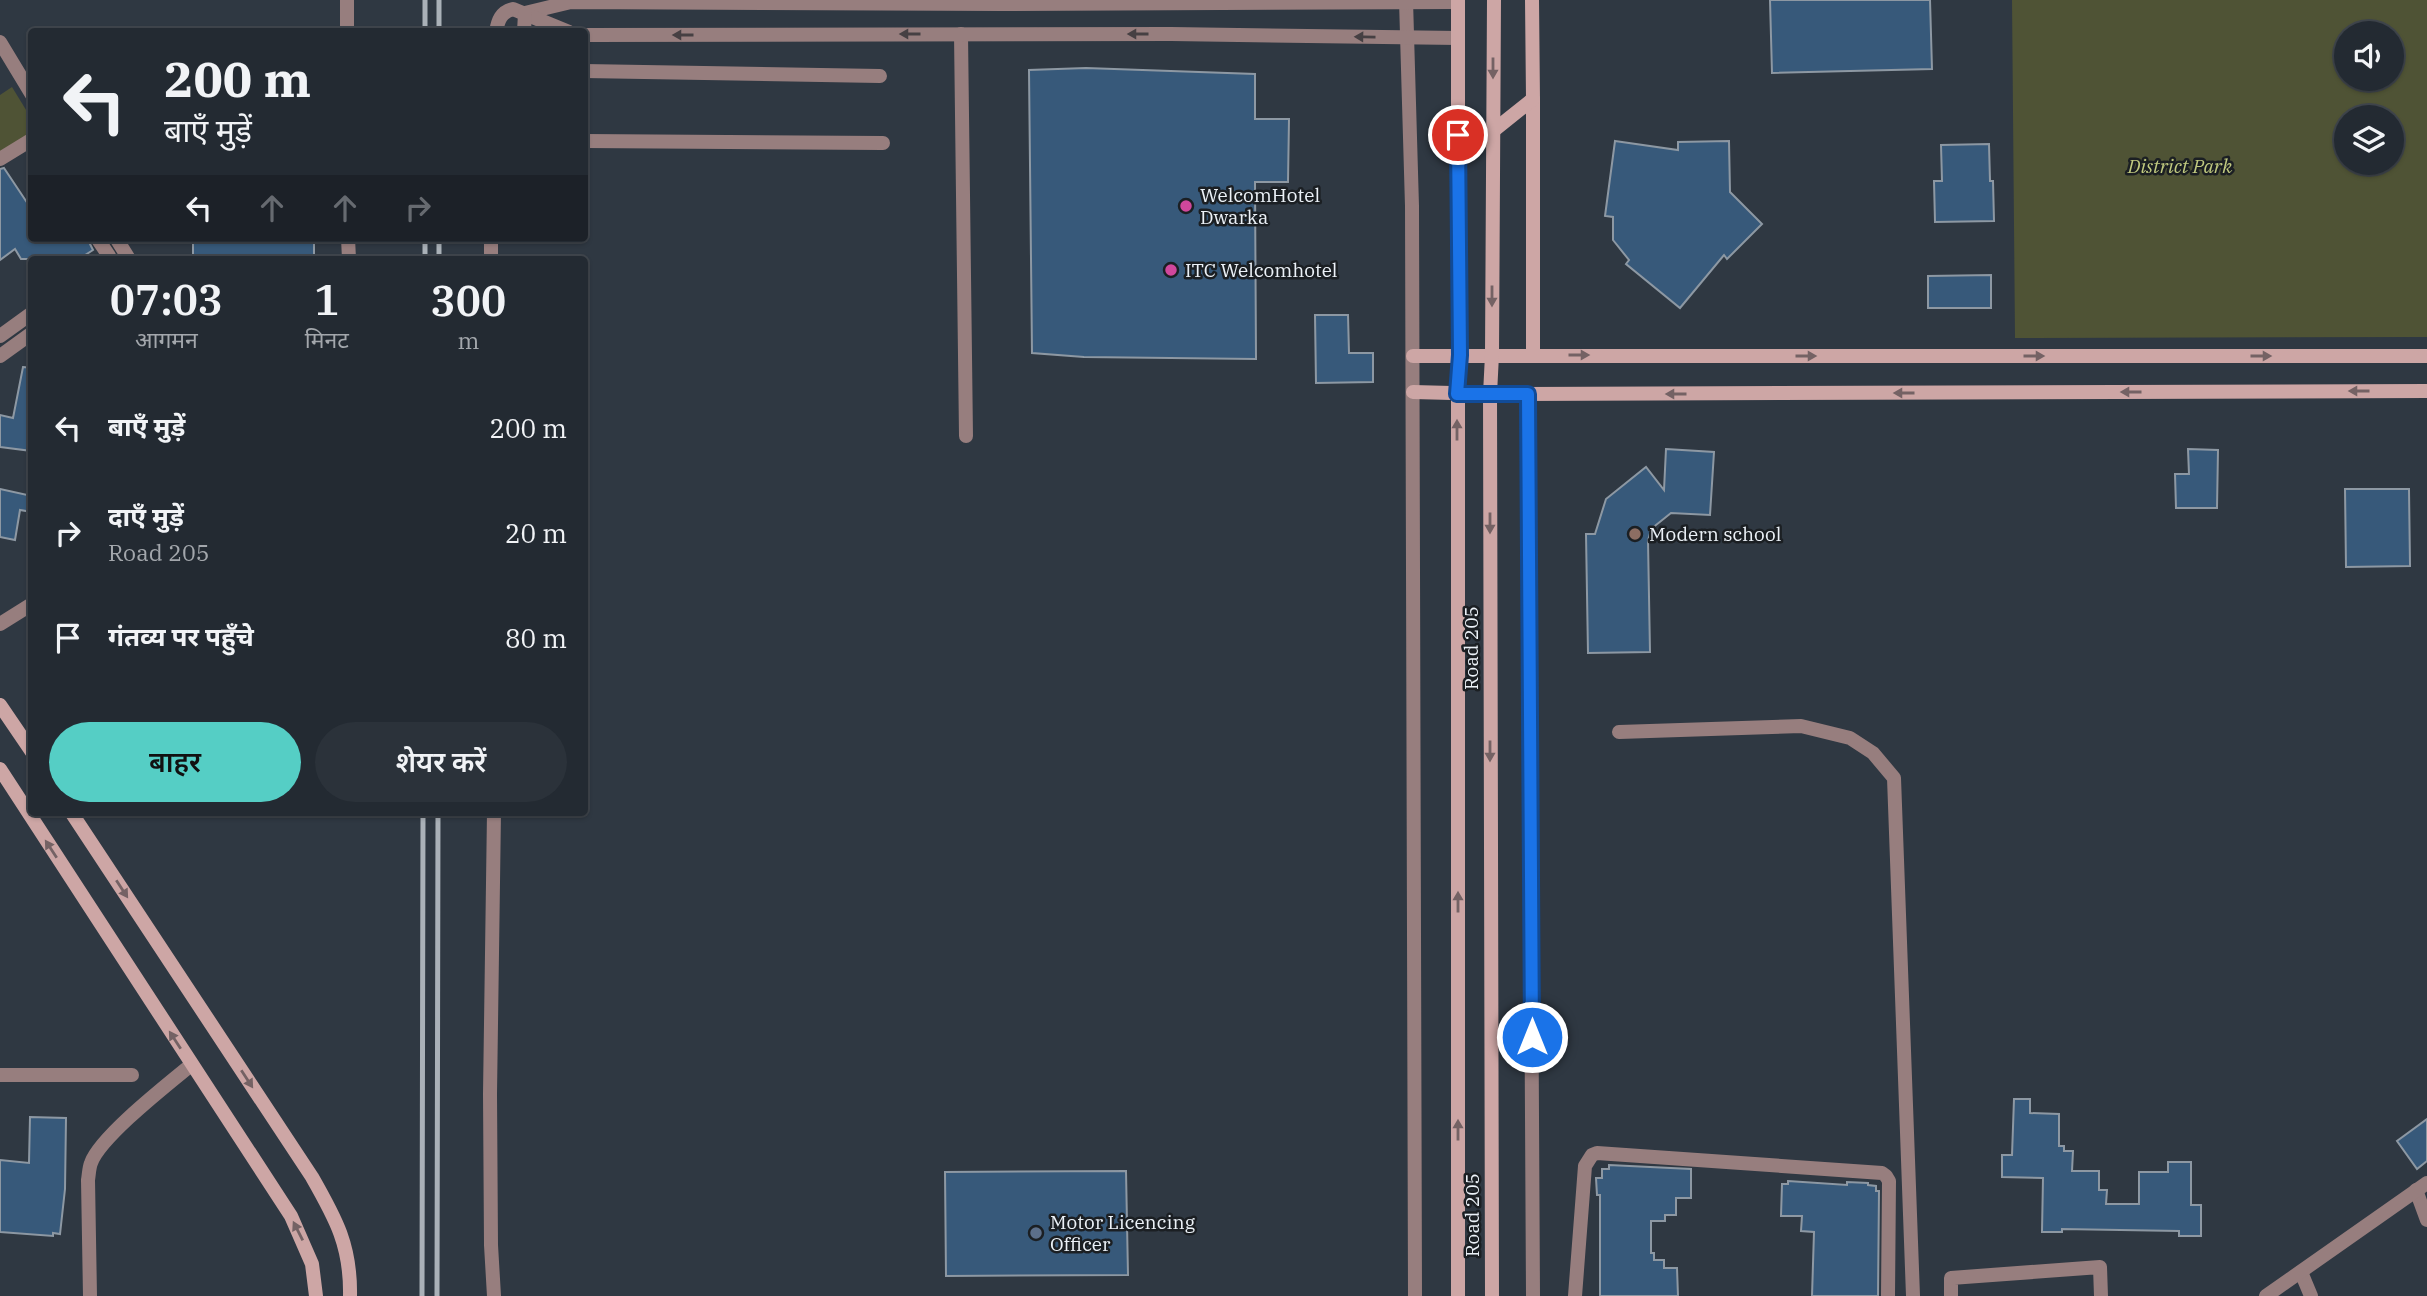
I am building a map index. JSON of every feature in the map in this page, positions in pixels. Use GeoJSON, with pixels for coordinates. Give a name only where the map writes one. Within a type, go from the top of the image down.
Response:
{"type":"FeatureCollection","features":[{"type":"Feature","properties":{"kind":"street"},"geometry":{"type":"LineString","coordinates":[[347,0],[347,28]]}},
{"type":"Feature","properties":{"kind":"street","name":"Road 205"},"geometry":{"type":"LineString","coordinates":[[1492,1296],[1490,394],[1494,0]]}},
{"type":"Feature","properties":{"kind":"street"},"geometry":{"type":"LineString","coordinates":[[1532,0],[1533,355]]}},
{"type":"Feature","properties":{"kind":"street"},"geometry":{"type":"LineString","coordinates":[[1406,1],[1409,38],[1413,356],[1415,1296]]}},
{"type":"Feature","properties":{"kind":"street"},"geometry":{"type":"LineString","coordinates":[[525,13],[571,2],[1458,1]]}},
{"type":"Feature","properties":{"kind":"street","name":"Road 205"},"geometry":{"type":"LineString","coordinates":[[1458,1],[1458,1296]]}},
{"type":"Feature","properties":{"kind":"street"},"geometry":{"type":"LineString","coordinates":[[497,28],[500,16],[513,9],[560,28]]}},
{"type":"Feature","properties":{"kind":"street"},"geometry":{"type":"LineString","coordinates":[[524,28],[525,13]]}},
{"type":"Feature","properties":{"kind":"street"},"geometry":{"type":"LineString","coordinates":[[588,35],[961,34],[1458,38]]}},
{"type":"Feature","properties":{"kind":"street"},"geometry":{"type":"LineString","coordinates":[[961,34],[966,436]]}},
{"type":"Feature","properties":{"kind":"street"},"geometry":{"type":"LineString","coordinates":[[0,42],[28,88]]}},
{"type":"Feature","properties":{"kind":"street"},"geometry":{"type":"LineString","coordinates":[[588,71],[880,76]]}},
{"type":"Feature","properties":{"kind":"street"},"geometry":{"type":"LineString","coordinates":[[1493,131],[1533,99]]}},
{"type":"Feature","properties":{"kind":"street"},"geometry":{"type":"LineString","coordinates":[[0,159],[28,141]]}},
{"type":"Feature","properties":{"kind":"street"},"geometry":{"type":"LineString","coordinates":[[588,141],[883,144]]}},
{"type":"Feature","properties":{"kind":"street"},"geometry":{"type":"LineString","coordinates":[[0,336],[28,316]]}},
{"type":"Feature","properties":{"kind":"street"},"geometry":{"type":"LineString","coordinates":[[0,356],[28,336]]}},
{"type":"Feature","properties":{"kind":"street"},"geometry":{"type":"LineString","coordinates":[[1413,356],[2427,356]]}},
{"type":"Feature","properties":{"kind":"street"},"geometry":{"type":"LineString","coordinates":[[1413,392],[1528,394],[2427,391]]}},
{"type":"Feature","properties":{"kind":"street"},"geometry":{"type":"LineString","coordinates":[[1528,394],[1533,1296]]}},
{"type":"Feature","properties":{"kind":"street"},"geometry":{"type":"LineString","coordinates":[[0,624],[28,606]]}},
{"type":"Feature","properties":{"kind":"street"},"geometry":{"type":"LineString","coordinates":[[0,705],[28,746]]}},
{"type":"Feature","properties":{"kind":"street"},"geometry":{"type":"LineString","coordinates":[[1619,732],[1801,726],[1850,738],[1873,752],[1894,778],[1913,1296]]}},
{"type":"Feature","properties":{"kind":"street"},"geometry":{"type":"LineString","coordinates":[[0,769],[28,812]]}},
{"type":"Feature","properties":{"kind":"street"},"geometry":{"type":"LineString","coordinates":[[30,816],[291,1216],[312,1264],[316,1296]]}},
{"type":"Feature","properties":{"kind":"street"},"geometry":{"type":"LineString","coordinates":[[74,816],[312,1177],[345,1242],[351,1277],[350,1296]]}},
{"type":"Feature","properties":{"kind":"street"},"geometry":{"type":"LineString","coordinates":[[494,816],[490,1094],[494,1296]]}},
{"type":"Feature","properties":{"kind":"street"},"geometry":{"type":"LineString","coordinates":[[90,1296],[88,1180],[91,1162],[103,1144],[191,1065]]}},
{"type":"Feature","properties":{"kind":"street"},"geometry":{"type":"LineString","coordinates":[[0,1076],[132,1075]]}},
{"type":"Feature","properties":{"kind":"street"},"geometry":{"type":"LineString","coordinates":[[1574,1296],[1585,1166],[1597,1153],[1882,1173],[1889,1181],[1888,1296]]}},
{"type":"Feature","properties":{"kind":"street"},"geometry":{"type":"LineString","coordinates":[[2266,1296],[2422,1187],[2427,1220]]}},
{"type":"Feature","properties":{"kind":"street"},"geometry":{"type":"LineString","coordinates":[[1951,1296],[1951,1278],[2100,1267],[2101,1296]]}},
{"type":"Feature","properties":{"kind":"street"},"geometry":{"type":"LineString","coordinates":[[2301,1272],[2311,1296]]}},
{"type":"Feature","properties":{"kind":"green space","name":"District Park"},"geometry":{"type":"Polygon","coordinates":[[[2012,0],[2427,0],[2427,337],[2015,338],[2012,0]]]}},
{"type":"Feature","properties":{"kind":"green space"},"geometry":{"type":"Polygon","coordinates":[[[12,87],[28,113],[28,143],[0,161],[0,95],[12,87]]]}},
{"type":"Feature","properties":{"kind":"building"},"geometry":{"type":"Polygon","coordinates":[[[1770,0],[1930,0],[1932,69],[1772,73],[1770,0]]]}},
{"type":"Feature","properties":{"kind":"building"},"geometry":{"type":"Polygon","coordinates":[[[1086,68],[1255,74],[1255,119],[1289,119],[1288,182],[1255,182],[1256,359],[1084,357],[1032,353],[1029,70],[1086,68]]]}},
{"type":"Feature","properties":{"kind":"building"},"geometry":{"type":"Polygon","coordinates":[[[1615,141],[1678,150],[1678,142],[1729,141],[1730,192],[1762,224],[1727,259],[1724,255],[1680,308],[1626,264],[1629,260],[1613,240],[1613,217],[1605,216],[1615,141]]]}},
{"type":"Feature","properties":{"kind":"building"},"geometry":{"type":"Polygon","coordinates":[[[1989,144],[1994,221],[1935,222],[1934,181],[1942,181],[1941,145],[1989,144]]]}},
{"type":"Feature","properties":{"kind":"building"},"geometry":{"type":"Polygon","coordinates":[[[4,168],[28,204],[28,242],[89,242],[93,250],[84,256],[28,256],[28,259],[21,259],[15,249],[0,260],[0,169],[4,168]]]}},
{"type":"Feature","properties":{"kind":"building"},"geometry":{"type":"Polygon","coordinates":[[[193,242],[314,242],[314,256],[193,256],[193,242]]]}},
{"type":"Feature","properties":{"kind":"building"},"geometry":{"type":"Polygon","coordinates":[[[1991,275],[1991,308],[1928,308],[1928,276],[1991,275]]]}},
{"type":"Feature","properties":{"kind":"building"},"geometry":{"type":"Polygon","coordinates":[[[1315,315],[1348,315],[1349,353],[1373,353],[1373,382],[1316,383],[1315,315]]]}},
{"type":"Feature","properties":{"kind":"building"},"geometry":{"type":"Polygon","coordinates":[[[23,367],[28,368],[28,450],[0,447],[0,415],[13,418],[23,367]]]}},
{"type":"Feature","properties":{"kind":"building"},"geometry":{"type":"Polygon","coordinates":[[[1666,449],[1714,452],[1710,515],[1671,513],[1651,529],[1648,541],[1650,652],[1588,653],[1586,534],[1595,534],[1606,499],[1646,467],[1664,490],[1666,449]]]}},
{"type":"Feature","properties":{"kind":"building"},"geometry":{"type":"Polygon","coordinates":[[[2188,449],[2218,450],[2217,508],[2176,508],[2175,474],[2189,474],[2188,449]]]}},
{"type":"Feature","properties":{"kind":"building"},"geometry":{"type":"Polygon","coordinates":[[[0,489],[28,495],[28,511],[20,510],[15,540],[0,537],[0,489]]]}},
{"type":"Feature","properties":{"kind":"building"},"geometry":{"type":"Polygon","coordinates":[[[2345,489],[2409,489],[2410,566],[2346,567],[2345,489]]]}},
{"type":"Feature","properties":{"kind":"building"},"geometry":{"type":"Polygon","coordinates":[[[2014,1099],[2030,1099],[2030,1113],[2059,1114],[2059,1146],[2064,1146],[2064,1151],[2073,1151],[2072,1171],[2099,1171],[2099,1190],[2107,1190],[2106,1204],[2139,1204],[2139,1172],[2168,1172],[2168,1162],[2191,1162],[2191,1205],[2201,1205],[2201,1236],[2179,1236],[2179,1231],[2062,1229],[2062,1232],[2042,1232],[2043,1178],[2002,1177],[2002,1155],[2012,1155],[2014,1099]]]}},
{"type":"Feature","properties":{"kind":"building"},"geometry":{"type":"Polygon","coordinates":[[[30,1117],[66,1118],[65,1189],[60,1234],[53,1233],[53,1236],[0,1232],[0,1160],[29,1163],[30,1117]]]}},
{"type":"Feature","properties":{"kind":"building"},"geometry":{"type":"Polygon","coordinates":[[[2427,1119],[2427,1161],[2417,1169],[2397,1141],[2427,1119]]]}},
{"type":"Feature","properties":{"kind":"building"},"geometry":{"type":"Polygon","coordinates":[[[1609,1165],[1691,1169],[1691,1198],[1676,1198],[1676,1215],[1665,1215],[1665,1221],[1651,1221],[1651,1253],[1654,1253],[1654,1260],[1664,1260],[1664,1268],[1677,1268],[1678,1296],[1600,1296],[1600,1195],[1597,1195],[1596,1178],[1602,1178],[1602,1169],[1609,1169],[1609,1165]]]}},
{"type":"Feature","properties":{"kind":"building"},"geometry":{"type":"Polygon","coordinates":[[[1126,1171],[1128,1275],[946,1276],[945,1172],[1126,1171]]]}},
{"type":"Feature","properties":{"kind":"building"},"geometry":{"type":"Polygon","coordinates":[[[1788,1181],[1847,1185],[1847,1182],[1868,1183],[1876,1186],[1876,1191],[1879,1191],[1878,1296],[1812,1296],[1814,1232],[1801,1231],[1802,1216],[1781,1216],[1782,1184],[1788,1184],[1788,1181]]]}},
{"type":"Feature","properties":{"kind":"railway"},"geometry":{"type":"LineString","coordinates":[[425,0],[425,28]]}},
{"type":"Feature","properties":{"kind":"railway"},"geometry":{"type":"LineString","coordinates":[[439,0],[439,28]]}},
{"type":"Feature","properties":{"kind":"railway"},"geometry":{"type":"LineString","coordinates":[[425,242],[425,256]]}},
{"type":"Feature","properties":{"kind":"railway"},"geometry":{"type":"LineString","coordinates":[[439,242],[439,256]]}},
{"type":"Feature","properties":{"kind":"railway"},"geometry":{"type":"LineString","coordinates":[[422,1296],[423,816]]}},
{"type":"Feature","properties":{"kind":"railway"},"geometry":{"type":"LineString","coordinates":[[437,1296],[438,816]]}},
{"type":"Feature","properties":{"kind":"place","name":"WelcomHotel Dwarka"},"geometry":{"type":"Point","coordinates":[1186,206]}},
{"type":"Feature","properties":{"kind":"place","name":"ITC Welcomhotel"},"geometry":{"type":"Point","coordinates":[1171,270]}},
{"type":"Feature","properties":{"kind":"place","name":"Modern school"},"geometry":{"type":"Point","coordinates":[1635,534]}},
{"type":"Feature","properties":{"kind":"place","name":"Motor Licencing Officer"},"geometry":{"type":"Point","coordinates":[1036,1233]}},
{"type":"Feature","properties":{"kind":"route"},"geometry":{"type":"LineString","coordinates":[[1458,135],[1460,355],[1457,394],[1528,394],[1532,1037]]}}]}
